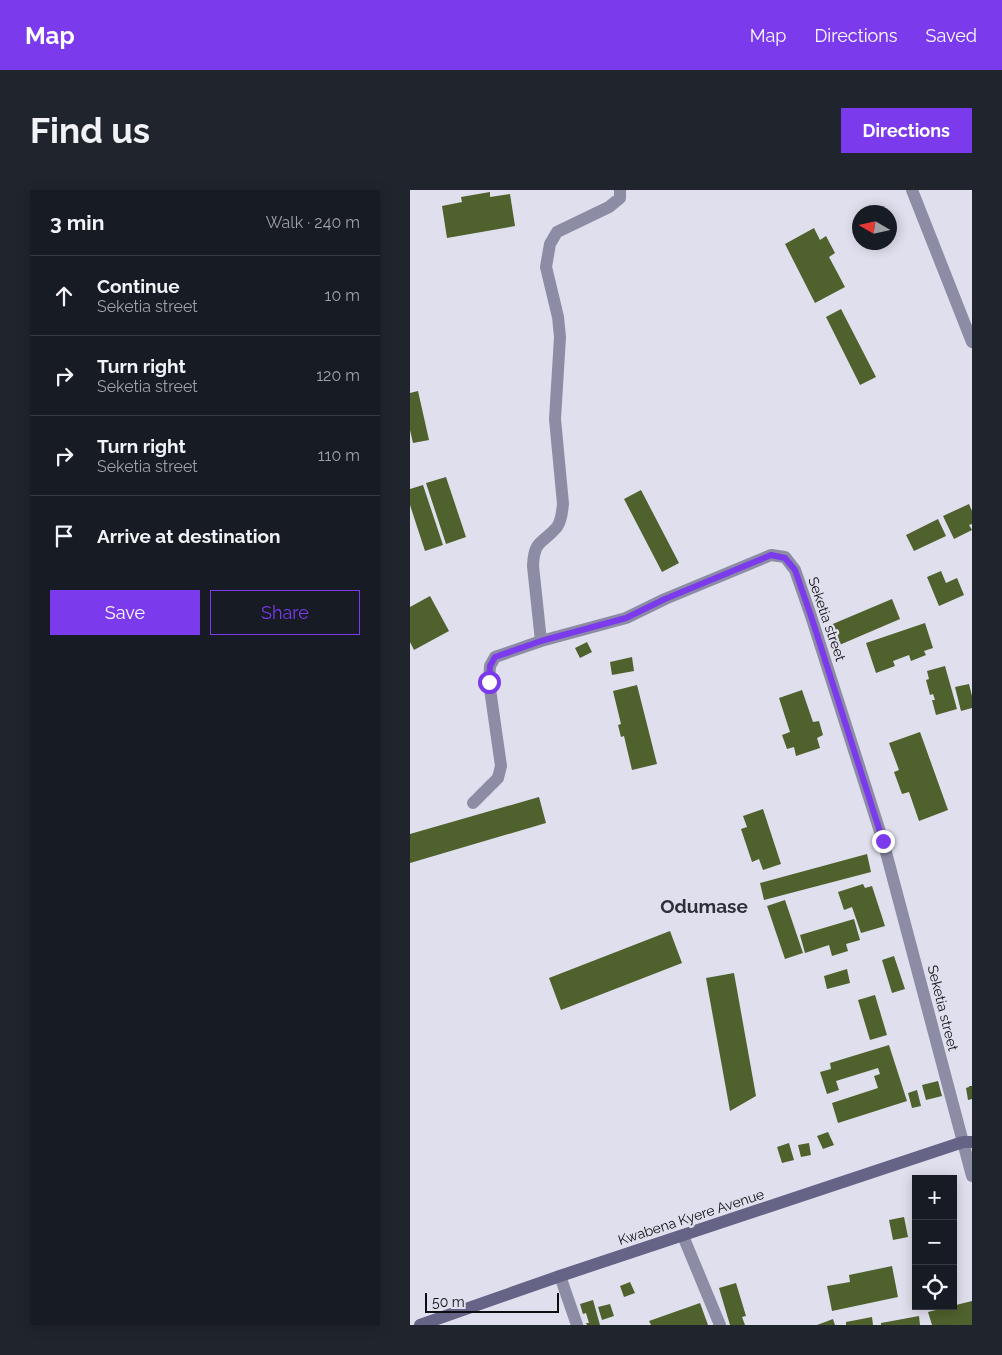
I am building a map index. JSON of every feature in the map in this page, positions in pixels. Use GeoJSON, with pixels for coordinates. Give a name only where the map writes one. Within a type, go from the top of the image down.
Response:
{"type":"FeatureCollection","features":[{"type":"Feature","properties":{"kind":"main road","name":"Kwabena Kyere Avenue"},"geometry":{"type":"LineString","coordinates":[[420,1325],[560,1276],[968,1142]]}},
{"type":"Feature","properties":{"kind":"street"},"geometry":{"type":"LineString","coordinates":[[541,641],[533,554],[537,545],[558,526],[562,516],[563,504],[555,419],[560,337],[558,317],[546,267],[550,244],[557,232],[610,207],[620,198],[620,190]]}},
{"type":"Feature","properties":{"kind":"street"},"geometry":{"type":"LineString","coordinates":[[912,190],[972,342]]}},
{"type":"Feature","properties":{"kind":"street","name":"Seketia street"},"geometry":{"type":"LineString","coordinates":[[473,803],[498,778],[501,766],[489,682],[490,666],[495,657],[541,641],[626,618],[665,599],[771,555],[785,558],[795,570],[811,616],[883,841],[968,1142],[972,1176]]}},
{"type":"Feature","properties":{"kind":"street"},"geometry":{"type":"LineString","coordinates":[[683,1236],[720,1325]]}},
{"type":"Feature","properties":{"kind":"street"},"geometry":{"type":"LineString","coordinates":[[560,1276],[576,1325]]}},
{"type":"Feature","properties":{"kind":"building"},"geometry":{"type":"Polygon","coordinates":[[[490,192],[490,197],[510,194],[515,226],[447,238],[442,206],[462,202],[461,197],[490,192]]]}},
{"type":"Feature","properties":{"kind":"building"},"geometry":{"type":"Polygon","coordinates":[[[814,228],[820,240],[826,236],[835,253],[829,257],[845,287],[815,303],[785,244],[814,228]]]}},
{"type":"Feature","properties":{"kind":"building"},"geometry":{"type":"Polygon","coordinates":[[[841,309],[876,377],[860,385],[826,317],[841,309]]]}},
{"type":"Feature","properties":{"kind":"building"},"geometry":{"type":"Polygon","coordinates":[[[418,391],[429,440],[413,443],[410,430],[410,393],[418,391]]]}},
{"type":"Feature","properties":{"kind":"building"},"geometry":{"type":"Polygon","coordinates":[[[446,477],[466,537],[446,544],[426,483],[446,477]]]}},
{"type":"Feature","properties":{"kind":"building"},"geometry":{"type":"Polygon","coordinates":[[[423,485],[443,545],[425,551],[410,505],[410,489],[423,485]]]}},
{"type":"Feature","properties":{"kind":"building"},"geometry":{"type":"Polygon","coordinates":[[[641,490],[679,563],[662,572],[624,499],[641,490]]]}},
{"type":"Feature","properties":{"kind":"building"},"geometry":{"type":"Polygon","coordinates":[[[969,504],[972,511],[972,524],[969,525],[972,530],[954,539],[943,516],[969,504]]]}},
{"type":"Feature","properties":{"kind":"building"},"geometry":{"type":"Polygon","coordinates":[[[938,519],[946,536],[914,551],[906,535],[938,519]]]}},
{"type":"Feature","properties":{"kind":"building"},"geometry":{"type":"Polygon","coordinates":[[[941,571],[946,583],[957,578],[964,595],[939,606],[927,577],[941,571]]]}},
{"type":"Feature","properties":{"kind":"building"},"geometry":{"type":"Polygon","coordinates":[[[430,596],[449,631],[414,650],[410,642],[410,607],[430,596]]]}},
{"type":"Feature","properties":{"kind":"building"},"geometry":{"type":"Polygon","coordinates":[[[892,599],[900,619],[837,646],[828,626],[892,599]]]}},
{"type":"Feature","properties":{"kind":"building"},"geometry":{"type":"Polygon","coordinates":[[[925,623],[933,648],[924,651],[926,655],[911,661],[909,655],[893,661],[895,666],[876,673],[866,643],[925,623]]]}},
{"type":"Feature","properties":{"kind":"building"},"geometry":{"type":"Polygon","coordinates":[[[587,642],[592,652],[580,658],[575,648],[587,642]]]}},
{"type":"Feature","properties":{"kind":"building"},"geometry":{"type":"Polygon","coordinates":[[[632,657],[634,671],[612,675],[610,662],[632,657]]]}},
{"type":"Feature","properties":{"kind":"building"},"geometry":{"type":"Polygon","coordinates":[[[945,666],[957,709],[936,715],[932,700],[935,700],[933,694],[930,695],[926,680],[929,679],[927,671],[945,666]]]}},
{"type":"Feature","properties":{"kind":"building"},"geometry":{"type":"Polygon","coordinates":[[[969,684],[972,708],[961,711],[955,687],[969,684]]]}},
{"type":"Feature","properties":{"kind":"building"},"geometry":{"type":"Polygon","coordinates":[[[637,685],[657,764],[632,770],[624,736],[621,737],[618,725],[621,724],[613,691],[637,685]]]}},
{"type":"Feature","properties":{"kind":"building"},"geometry":{"type":"Polygon","coordinates":[[[802,690],[813,722],[819,721],[823,735],[817,738],[820,748],[796,756],[794,747],[787,749],[782,735],[790,732],[779,698],[802,690]]]}},
{"type":"Feature","properties":{"kind":"building"},"geometry":{"type":"Polygon","coordinates":[[[920,732],[948,810],[919,821],[909,792],[902,794],[894,772],[899,770],[889,743],[920,732]]]}},
{"type":"Feature","properties":{"kind":"building"},"geometry":{"type":"Polygon","coordinates":[[[539,797],[546,823],[410,863],[410,834],[539,797]]]}},
{"type":"Feature","properties":{"kind":"building"},"geometry":{"type":"Polygon","coordinates":[[[763,809],[781,864],[763,870],[759,859],[752,862],[741,829],[747,827],[743,816],[763,809]]]}},
{"type":"Feature","properties":{"kind":"building"},"geometry":{"type":"Polygon","coordinates":[[[867,854],[871,872],[764,900],[760,883],[867,854]]]}},
{"type":"Feature","properties":{"kind":"building"},"geometry":{"type":"Polygon","coordinates":[[[863,884],[865,888],[872,886],[885,926],[861,933],[852,907],[844,910],[838,892],[863,884]]]}},
{"type":"Feature","properties":{"kind":"building"},"geometry":{"type":"Polygon","coordinates":[[[785,900],[803,953],[785,959],[767,906],[785,900]]]}},
{"type":"Feature","properties":{"kind":"building"},"geometry":{"type":"Polygon","coordinates":[[[854,919],[860,940],[846,944],[848,951],[832,956],[829,945],[805,953],[800,935],[854,919]]]}},
{"type":"Feature","properties":{"kind":"building"},"geometry":{"type":"Polygon","coordinates":[[[670,931],[682,963],[561,1010],[549,978],[670,931]]]}},
{"type":"Feature","properties":{"kind":"building"},"geometry":{"type":"Polygon","coordinates":[[[894,956],[905,989],[892,993],[882,960],[894,956]]]}},
{"type":"Feature","properties":{"kind":"building"},"geometry":{"type":"Polygon","coordinates":[[[847,969],[850,983],[827,989],[824,976],[847,969]]]}},
{"type":"Feature","properties":{"kind":"building"},"geometry":{"type":"Polygon","coordinates":[[[734,973],[756,1096],[730,1111],[706,978],[734,973]]]}},
{"type":"Feature","properties":{"kind":"building"},"geometry":{"type":"Polygon","coordinates":[[[875,995],[887,1035],[870,1040],[858,1000],[875,995]]]}},
{"type":"Feature","properties":{"kind":"building"},"geometry":{"type":"Polygon","coordinates":[[[889,1045],[907,1101],[838,1123],[832,1103],[878,1088],[874,1076],[880,1074],[878,1068],[836,1081],[839,1090],[827,1094],[820,1072],[831,1069],[830,1063],[889,1045]]]}},
{"type":"Feature","properties":{"kind":"building"},"geometry":{"type":"Polygon","coordinates":[[[938,1081],[942,1096],[926,1100],[922,1085],[938,1081]]]}},
{"type":"Feature","properties":{"kind":"building"},"geometry":{"type":"Polygon","coordinates":[[[972,1086],[972,1099],[968,1100],[966,1088],[972,1086]]]}},
{"type":"Feature","properties":{"kind":"building"},"geometry":{"type":"Polygon","coordinates":[[[917,1090],[921,1106],[912,1108],[908,1093],[917,1090]]]}},
{"type":"Feature","properties":{"kind":"building"},"geometry":{"type":"Polygon","coordinates":[[[828,1132],[834,1145],[823,1149],[817,1136],[828,1132]]]}},
{"type":"Feature","properties":{"kind":"building"},"geometry":{"type":"Polygon","coordinates":[[[789,1143],[794,1160],[782,1163],[777,1147],[789,1143]]]}},
{"type":"Feature","properties":{"kind":"building"},"geometry":{"type":"Polygon","coordinates":[[[809,1143],[811,1155],[801,1157],[798,1145],[809,1143]]]}},
{"type":"Feature","properties":{"kind":"building"},"geometry":{"type":"Polygon","coordinates":[[[904,1217],[908,1237],[893,1240],[889,1220],[904,1217]]]}},
{"type":"Feature","properties":{"kind":"building"},"geometry":{"type":"Polygon","coordinates":[[[892,1266],[898,1297],[832,1311],[827,1286],[850,1282],[849,1275],[892,1266]]]}},
{"type":"Feature","properties":{"kind":"building"},"geometry":{"type":"Polygon","coordinates":[[[630,1282],[635,1293],[624,1297],[620,1286],[630,1282]]]}},
{"type":"Feature","properties":{"kind":"building"},"geometry":{"type":"Polygon","coordinates":[[[736,1283],[746,1316],[742,1317],[745,1325],[730,1325],[719,1288],[736,1283]]]}},
{"type":"Feature","properties":{"kind":"building"},"geometry":{"type":"Polygon","coordinates":[[[593,1300],[600,1325],[587,1325],[586,1323],[589,1323],[586,1313],[583,1314],[580,1304],[593,1300]]]}},
{"type":"Feature","properties":{"kind":"building"},"geometry":{"type":"Polygon","coordinates":[[[972,1301],[972,1325],[932,1325],[928,1312],[957,1310],[957,1305],[972,1301]]]}},
{"type":"Feature","properties":{"kind":"building"},"geometry":{"type":"Polygon","coordinates":[[[700,1303],[708,1325],[651,1325],[649,1321],[700,1303]]]}},
{"type":"Feature","properties":{"kind":"building"},"geometry":{"type":"Polygon","coordinates":[[[610,1304],[614,1316],[602,1320],[598,1307],[610,1304]]]}},
{"type":"Feature","properties":{"kind":"building"},"geometry":{"type":"Polygon","coordinates":[[[919,1316],[920,1325],[881,1325],[881,1323],[919,1316]]]}},
{"type":"Feature","properties":{"kind":"building"},"geometry":{"type":"Polygon","coordinates":[[[872,1317],[873,1325],[846,1325],[846,1322],[872,1317]]]}},
{"type":"Feature","properties":{"kind":"building"},"geometry":{"type":"Polygon","coordinates":[[[833,1319],[835,1325],[817,1325],[833,1319]]]}},
{"type":"Feature","properties":{"kind":"district","name":"Odumase"},"geometry":{"type":"Point","coordinates":[704,906]}},
{"type":"Feature","properties":{"kind":"route"},"geometry":{"type":"LineString","coordinates":[[489,682],[490,666],[495,657],[541,641],[626,618],[665,599],[771,555],[785,558],[795,570],[811,616],[883,841]]}}]}
